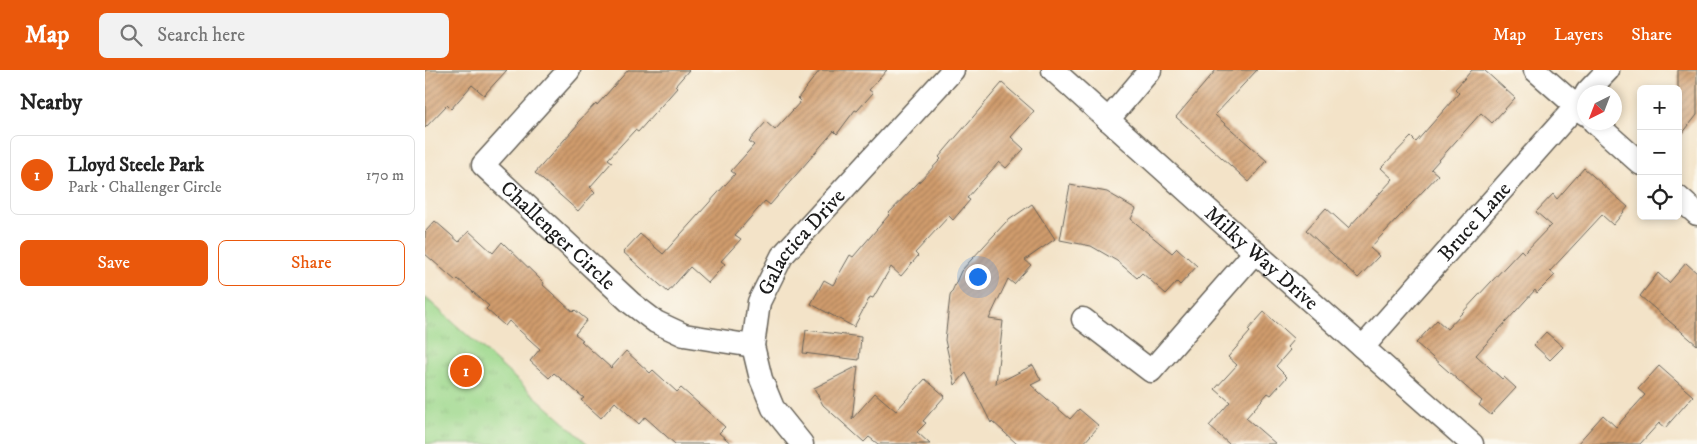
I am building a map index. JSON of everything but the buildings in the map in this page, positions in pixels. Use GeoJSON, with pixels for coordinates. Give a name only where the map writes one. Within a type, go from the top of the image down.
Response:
{"type":"FeatureCollection","features":[{"type":"Feature","properties":{"kind":"street","name":"Challenger Circle"},"geometry":{"type":"LineString","coordinates":[[569,70],[483,165],[631,303],[656,322],[684,335],[753,346]]}},
{"type":"Feature","properties":{"kind":"street","name":"Galactica Drive"},"geometry":{"type":"LineString","coordinates":[[802,444],[773,408],[761,379],[753,346],[759,302],[782,256],[953,70]]}},
{"type":"Feature","properties":{"kind":"street","name":"Milky Way Drive"},"geometry":{"type":"LineString","coordinates":[[1053,70],[1472,444]]}},
{"type":"Feature","properties":{"kind":"street"},"geometry":{"type":"LineString","coordinates":[[1108,120],[1150,70]]}},
{"type":"Feature","properties":{"kind":"street"},"geometry":{"type":"LineString","coordinates":[[1535,70],[1577,98]]}},
{"type":"Feature","properties":{"kind":"street","name":"Bruce Lane"},"geometry":{"type":"LineString","coordinates":[[1596,85],[1608,70]]}},
{"type":"Feature","properties":{"kind":"street","name":"Bruce Lane"},"geometry":{"type":"LineString","coordinates":[[1363,348],[1577,109]]}},
{"type":"Feature","properties":{"kind":"street"},"geometry":{"type":"LineString","coordinates":[[1603,130],[1637,160]]}},
{"type":"Feature","properties":{"kind":"street"},"geometry":{"type":"LineString","coordinates":[[1682,201],[1697,214]]}},
{"type":"Feature","properties":{"kind":"street"},"geometry":{"type":"LineString","coordinates":[[1083,319],[1151,372],[1255,252]]}},
{"type":"Feature","properties":{"kind":"green space"},"geometry":{"type":"Polygon","coordinates":[[[425,297],[588,444],[425,444],[425,297]]]}},
{"type":"Feature","properties":{"kind":"place","name":"Lloyd Steele Park"},"geometry":{"type":"Point","coordinates":[466,371]}}]}
